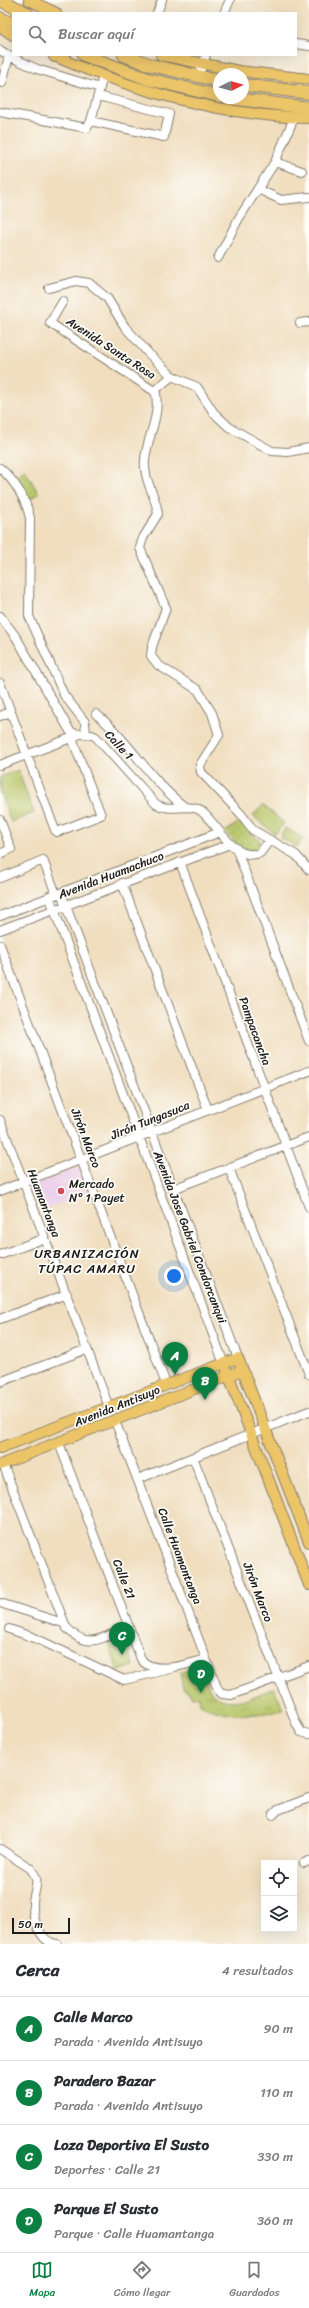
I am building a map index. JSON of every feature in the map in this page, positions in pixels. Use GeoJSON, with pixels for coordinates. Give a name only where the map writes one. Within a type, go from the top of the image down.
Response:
{"type":"FeatureCollection","features":[{"type":"Feature","properties":{"kind":"highway"},"geometry":{"type":"LineString","coordinates":[[0,0],[25,12]]}},
{"type":"Feature","properties":{"kind":"highway"},"geometry":{"type":"LineString","coordinates":[[0,18],[12,24]]}},
{"type":"Feature","properties":{"kind":"highway"},"geometry":{"type":"LineString","coordinates":[[0,25],[12,33]]}},
{"type":"Feature","properties":{"kind":"highway"},"geometry":{"type":"LineString","coordinates":[[87,56],[148,79],[213,95]]}},
{"type":"Feature","properties":{"kind":"highway"},"geometry":{"type":"LineString","coordinates":[[129,56],[148,60],[198,77],[213,80]]}},
{"type":"Feature","properties":{"kind":"highway"},"geometry":{"type":"LineString","coordinates":[[249,86],[309,93]]}},
{"type":"Feature","properties":{"kind":"highway"},"geometry":{"type":"LineString","coordinates":[[249,101],[309,108]]}},
{"type":"Feature","properties":{"kind":"main road"},"geometry":{"type":"LineString","coordinates":[[33,1],[54,12]]}},
{"type":"Feature","properties":{"kind":"main road"},"geometry":{"type":"LineString","coordinates":[[0,32],[12,38]]}},
{"type":"Feature","properties":{"kind":"main road"},"geometry":{"type":"LineString","coordinates":[[59,56],[103,76],[188,102],[244,113],[309,118]]}},
{"type":"Feature","properties":{"kind":"main road"},"geometry":{"type":"LineString","coordinates":[[165,56],[201,65],[276,76],[309,79]]}},
{"type":"Feature","properties":{"kind":"main road","name":"Avenida Antisuyo"},"geometry":{"type":"LineString","coordinates":[[0,1448],[238,1358]]}},
{"type":"Feature","properties":{"kind":"main road","name":"Avenida Jose Gabriel Condorcanqui"},"geometry":{"type":"LineString","coordinates":[[238,1358],[309,1542]]}},
{"type":"Feature","properties":{"kind":"main road","name":"Avenida Jose Gabriel Condorcanqui"},"geometry":{"type":"LineString","coordinates":[[224,1364],[309,1585]]}},
{"type":"Feature","properties":{"kind":"main road","name":"Avenida Antisuyo"},"geometry":{"type":"LineString","coordinates":[[2,1465],[243,1370]]}},
{"type":"Feature","properties":{"kind":"street"},"geometry":{"type":"LineString","coordinates":[[156,12],[162,0]]}},
{"type":"Feature","properties":{"kind":"street"},"geometry":{"type":"LineString","coordinates":[[224,12],[230,0]]}},
{"type":"Feature","properties":{"kind":"street"},"geometry":{"type":"LineString","coordinates":[[297,44],[309,46]]}},
{"type":"Feature","properties":{"kind":"street"},"geometry":{"type":"LineString","coordinates":[[0,50],[9,56],[37,69],[99,92],[169,114],[164,137],[89,124],[0,112]]}},
{"type":"Feature","properties":{"kind":"street"},"geometry":{"type":"LineString","coordinates":[[2,83],[9,56]]}},
{"type":"Feature","properties":{"kind":"street"},"geometry":{"type":"LineString","coordinates":[[198,77],[201,65],[206,56]]}},
{"type":"Feature","properties":{"kind":"street"},"geometry":{"type":"LineString","coordinates":[[89,124],[103,76]]}},
{"type":"Feature","properties":{"kind":"street"},"geometry":{"type":"LineString","coordinates":[[218,258],[239,218],[275,162],[294,118]]}},
{"type":"Feature","properties":{"kind":"street"},"geometry":{"type":"LineString","coordinates":[[275,162],[302,171]]}},
{"type":"Feature","properties":{"kind":"street"},"geometry":{"type":"LineString","coordinates":[[258,189],[281,200],[309,197]]}},
{"type":"Feature","properties":{"kind":"street"},"geometry":{"type":"LineString","coordinates":[[49,288],[76,281],[89,283],[94,286],[106,298],[131,335],[172,376],[197,387],[218,418],[229,427],[264,447],[280,452],[309,448]]}},
{"type":"Feature","properties":{"kind":"street","name":"Avenida Santa Rosa"},"geometry":{"type":"LineString","coordinates":[[63,301],[50,323],[154,391],[157,399],[156,416],[146,452],[145,467],[147,480],[158,514],[142,538],[140,548],[166,608],[152,647],[151,656],[158,665],[193,686],[204,698],[218,726],[219,735],[200,765],[201,772],[241,814],[253,830],[269,841]]}},
{"type":"Feature","properties":{"kind":"street"},"geometry":{"type":"LineString","coordinates":[[300,323],[309,322]]}},
{"type":"Feature","properties":{"kind":"street"},"geometry":{"type":"LineString","coordinates":[[154,391],[172,376]]}},
{"type":"Feature","properties":{"kind":"street"},"geometry":{"type":"LineString","coordinates":[[0,468],[17,490],[26,505],[30,518],[28,609],[32,626],[64,695],[86,722],[78,735],[0,765]]}},
{"type":"Feature","properties":{"kind":"street","name":"Calle 1"},"geometry":{"type":"LineString","coordinates":[[0,616],[16,637],[67,727],[73,734],[92,734],[101,741],[156,804],[168,808],[194,808],[201,812],[233,846]]}},
{"type":"Feature","properties":{"kind":"street"},"geometry":{"type":"LineString","coordinates":[[0,683],[57,832],[101,815],[78,735]]}},
{"type":"Feature","properties":{"kind":"street"},"geometry":{"type":"LineString","coordinates":[[0,716],[11,712]]}},
{"type":"Feature","properties":{"kind":"street"},"geometry":{"type":"LineString","coordinates":[[96,714],[111,726],[165,791],[185,807]]}},
{"type":"Feature","properties":{"kind":"street"},"geometry":{"type":"LineString","coordinates":[[0,820],[11,849],[0,854]]}},
{"type":"Feature","properties":{"kind":"street","name":"Avenida Huamachuco"},"geometry":{"type":"LineString","coordinates":[[0,916],[220,832]]}},
{"type":"Feature","properties":{"kind":"street"},"geometry":{"type":"LineString","coordinates":[[233,846],[246,854],[256,854],[264,851],[269,841],[296,855],[308,867]]}},
{"type":"Feature","properties":{"kind":"street"},"geometry":{"type":"LineString","coordinates":[[233,846],[309,1041]]}},
{"type":"Feature","properties":{"kind":"street","name":"Avenida Huamachuco"},"geometry":{"type":"LineString","coordinates":[[0,930],[180,862],[233,846]]}},
{"type":"Feature","properties":{"kind":"street"},"geometry":{"type":"LineString","coordinates":[[0,878],[43,860],[56,894]]}},
{"type":"Feature","properties":{"kind":"street","name":"Pampacancha"},"geometry":{"type":"LineString","coordinates":[[180,862],[309,1207]]}},
{"type":"Feature","properties":{"kind":"street"},"geometry":{"type":"LineString","coordinates":[[122,883],[208,1110]]}},
{"type":"Feature","properties":{"kind":"street","name":"Avenida Jose Gabriel Condorcanqui"},"geometry":{"type":"LineString","coordinates":[[56,894],[66,905],[151,1133],[238,1358]]}},
{"type":"Feature","properties":{"kind":"street","name":"Avenida Jose Gabriel Condorcanqui"},"geometry":{"type":"LineString","coordinates":[[56,894],[54,909],[224,1364]]}},
{"type":"Feature","properties":{"kind":"street","name":"Jirón Marco"},"geometry":{"type":"LineString","coordinates":[[0,945],[166,1384]]}},
{"type":"Feature","properties":{"kind":"street","name":"Jirón Tungasuca"},"geometry":{"type":"LineString","coordinates":[[0,1191],[309,1071]]}},
{"type":"Feature","properties":{"kind":"street","name":"Huamantanga"},"geometry":{"type":"LineString","coordinates":[[1,1124],[109,1407]]}},
{"type":"Feature","properties":{"kind":"street"},"geometry":{"type":"LineString","coordinates":[[173,1189],[309,1137]]}},
{"type":"Feature","properties":{"kind":"street"},"geometry":{"type":"LineString","coordinates":[[229,1168],[309,1374]]}},
{"type":"Feature","properties":{"kind":"street"},"geometry":{"type":"LineString","coordinates":[[0,1255],[45,1238]]}},
{"type":"Feature","properties":{"kind":"street"},"geometry":{"type":"LineString","coordinates":[[0,1319],[66,1294]]}},
{"type":"Feature","properties":{"kind":"street"},"geometry":{"type":"LineString","coordinates":[[0,1382],[87,1349]]}},
{"type":"Feature","properties":{"kind":"street"},"geometry":{"type":"LineString","coordinates":[[138,1479],[309,1411]]}},
{"type":"Feature","properties":{"kind":"street","name":"Calle Huamantanga"},"geometry":{"type":"LineString","coordinates":[[115,1421],[218,1690],[227,1695],[236,1694],[278,1678]]}},
{"type":"Feature","properties":{"kind":"street","name":"Calle 21"},"geometry":{"type":"LineString","coordinates":[[59,1443],[144,1663],[160,1667],[176,1667],[206,1658]]}},
{"type":"Feature","properties":{"kind":"street","name":"Jirón Marco"},"geometry":{"type":"LineString","coordinates":[[193,1457],[278,1678],[299,1729],[306,1734]]}},
{"type":"Feature","properties":{"kind":"street"},"geometry":{"type":"LineString","coordinates":[[2,1465],[63,1623],[69,1631],[81,1640],[88,1642],[129,1626]]}},
{"type":"Feature","properties":{"kind":"street"},"geometry":{"type":"LineString","coordinates":[[0,1602],[63,1623]]}},
{"type":"Feature","properties":{"kind":"street"},"geometry":{"type":"LineString","coordinates":[[9,1629],[35,1638],[124,1680],[176,1667]]}},
{"type":"Feature","properties":{"kind":"street"},"geometry":{"type":"LineString","coordinates":[[278,1678],[309,1666]]}},
{"type":"Feature","properties":{"kind":"street"},"geometry":{"type":"LineString","coordinates":[[273,1815],[278,1810],[309,1798]]}},
{"type":"Feature","properties":{"kind":"street"},"geometry":{"type":"LineString","coordinates":[[0,1849],[30,1868],[33,1872],[36,1877],[33,1904],[36,1923],[45,1940],[48,1943],[57,1944]]}},
{"type":"Feature","properties":{"kind":"shaded area","name":"Mercado N° 1 Payet"},"geometry":{"type":"Polygon","coordinates":[[[75,1168],[79,1170],[88,1194],[43,1210],[35,1188],[37,1184],[75,1168]]]}},
{"type":"Feature","properties":{"kind":"green space"},"geometry":{"type":"Polygon","coordinates":[[[25,470],[39,494],[26,501],[12,478],[25,470]]]}},
{"type":"Feature","properties":{"kind":"green space"},"geometry":{"type":"Polygon","coordinates":[[[18,770],[34,813],[11,822],[0,793],[0,777],[18,770]]]}},
{"type":"Feature","properties":{"kind":"green space"},"geometry":{"type":"Polygon","coordinates":[[[263,805],[284,823],[275,834],[253,816],[263,805]]]}},
{"type":"Feature","properties":{"kind":"green space"},"geometry":{"type":"Polygon","coordinates":[[[242,820],[249,832],[260,840],[259,849],[249,850],[240,846],[225,832],[242,820]]]}},
{"type":"Feature","properties":{"kind":"green space"},"geometry":{"type":"Polygon","coordinates":[[[285,828],[303,838],[297,847],[280,837],[285,828]]]}},
{"type":"Feature","properties":{"kind":"green space"},"geometry":{"type":"Polygon","coordinates":[[[126,1638],[134,1666],[118,1671],[109,1644],[126,1638]]]}},
{"type":"Feature","properties":{"kind":"green space"},"geometry":{"type":"Polygon","coordinates":[[[197,1669],[201,1670],[210,1691],[219,1698],[234,1701],[243,1700],[274,1688],[283,1709],[272,1712],[241,1714],[220,1711],[200,1704],[199,1696],[192,1697],[189,1692],[183,1689],[180,1672],[197,1669]]]}},
{"type":"Feature","properties":{"kind":"place","name":"Mercado N° 1 Payet"},"geometry":{"type":"Point","coordinates":[61,1191]}},
{"type":"Feature","properties":{"kind":"place","name":"Calle Marco"},"geometry":{"type":"Point","coordinates":[175,1375]}},
{"type":"Feature","properties":{"kind":"place","name":"Paradero Bazar"},"geometry":{"type":"Point","coordinates":[205,1400]}},
{"type":"Feature","properties":{"kind":"place","name":"Loza Deportiva El Susto"},"geometry":{"type":"Point","coordinates":[122,1655]}},
{"type":"Feature","properties":{"kind":"place","name":"Parque El Susto"},"geometry":{"type":"Point","coordinates":[201,1693]}},
{"type":"Feature","properties":{"kind":"district","name":"URBANIZACIÓN TÚPAC AMARU"},"geometry":{"type":"Point","coordinates":[87,1260]}}]}
